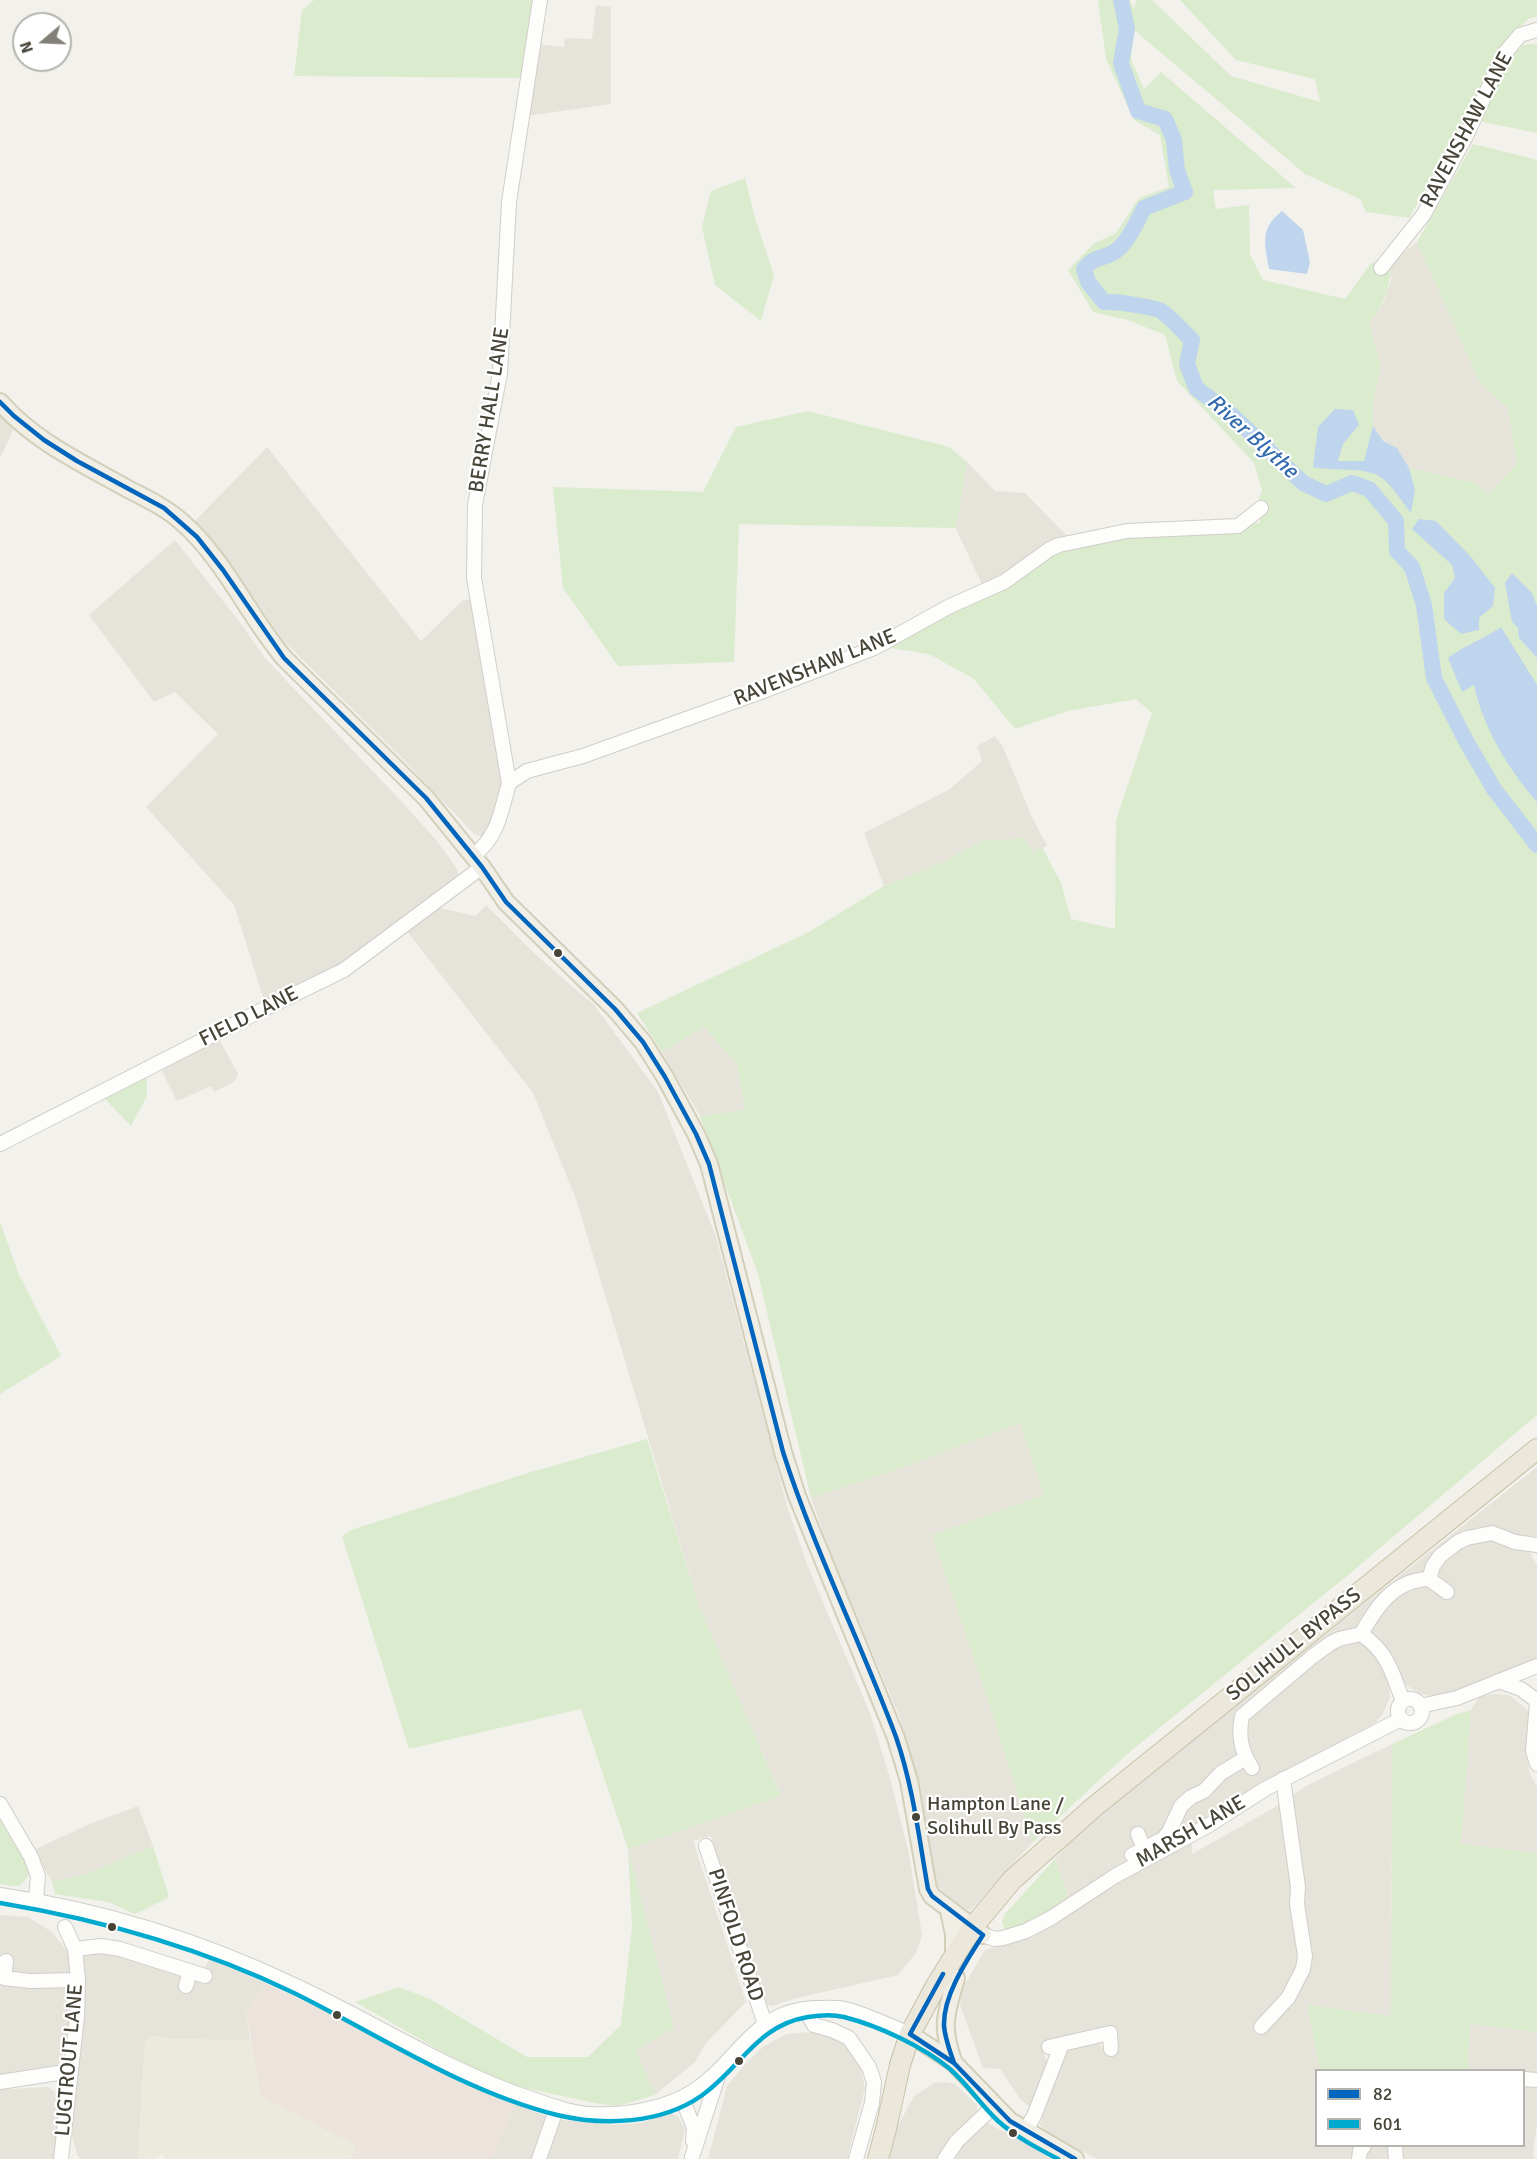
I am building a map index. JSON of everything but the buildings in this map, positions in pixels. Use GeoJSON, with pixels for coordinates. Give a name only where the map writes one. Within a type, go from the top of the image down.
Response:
{"type":"FeatureCollection","features":[{"type":"Feature","properties":{"kind":"highway","name":"SOLIHULL BYPASS"},"geometry":{"type":"LineString","coordinates":[[916,2037],[954,1955],[1053,1844],[1094,1807],[1537,1449]]}},
{"type":"Feature","properties":{"kind":"highway","name":"SOLIHULL BYPASS"},"geometry":{"type":"LineString","coordinates":[[878,2159],[900,2065],[956,1978],[977,1931]]}},
{"type":"Feature","properties":{"kind":"main road"},"geometry":{"type":"LineString","coordinates":[[0,402],[16,420],[49,446],[162,507],[183,523],[206,546],[284,658],[426,798],[478,862],[506,902],[593,986],[643,1042],[665,1077],[709,1164],[783,1452],[797,1496],[896,1737],[909,1781],[928,1889],[932,1896],[949,1911],[977,1931]]}},
{"type":"Feature","properties":{"kind":"main road"},"geometry":{"type":"LineString","coordinates":[[949,1911],[954,1934],[954,1955]]}},
{"type":"Feature","properties":{"kind":"main road"},"geometry":{"type":"LineString","coordinates":[[954,2062],[947,2044],[944,2026],[956,1978]]}},
{"type":"Feature","properties":{"kind":"main road"},"geometry":{"type":"LineString","coordinates":[[916,2037],[954,2062],[1010,2121],[1025,2132],[1075,2159]]}},
{"type":"Feature","properties":{"kind":"street","name":"BERRY HALL LANE"},"geometry":{"type":"LineString","coordinates":[[509,783],[474,578],[475,505],[500,373],[509,202],[540,0]]}},
{"type":"Feature","properties":{"kind":"street","name":"RAVENSHAW LANE"},"geometry":{"type":"LineString","coordinates":[[1382,268],[1424,214],[1466,136],[1504,54],[1520,35],[1537,30]]}},
{"type":"Feature","properties":{"kind":"street","name":"RAVENSHAW LANE"},"geometry":{"type":"LineString","coordinates":[[509,783],[527,771],[583,756],[761,692],[874,648],[950,606],[1004,582],[1059,545],[1127,531],[1238,526],[1261,508]]}},
{"type":"Feature","properties":{"kind":"street"},"geometry":{"type":"LineString","coordinates":[[478,862],[499,821],[509,783]]}},
{"type":"Feature","properties":{"kind":"street","name":"FIELD LANE"},"geometry":{"type":"LineString","coordinates":[[0,1144],[344,970],[478,862]]}},
{"type":"Feature","properties":{"kind":"street"},"geometry":{"type":"LineString","coordinates":[[1429,1579],[1433,1566],[1440,1556],[1467,1538],[1491,1533],[1515,1542],[1537,1545]]}},
{"type":"Feature","properties":{"kind":"street"},"geometry":{"type":"LineString","coordinates":[[1138,1834],[1138,1852],[1163,1839],[1169,1833],[1181,1806],[1204,1791],[1221,1773],[1249,1763],[1239,1738],[1242,1716],[1331,1643],[1361,1634],[1375,1610],[1399,1587],[1417,1580],[1429,1579],[1447,1592]]}},
{"type":"Feature","properties":{"kind":"street"},"geometry":{"type":"LineString","coordinates":[[1361,1634],[1381,1650],[1403,1701]]}},
{"type":"Feature","properties":{"kind":"street"},"geometry":{"type":"LineString","coordinates":[[1420,1706],[1457,1698],[1537,1666]]}},
{"type":"Feature","properties":{"kind":"street"},"geometry":{"type":"LineString","coordinates":[[1498,1682],[1521,1689],[1537,1701],[1533,1751],[1537,1764]]}},
{"type":"Feature","properties":{"kind":"street"},"geometry":{"type":"LineString","coordinates":[[1409,1699],[1416,1701],[1420,1706],[1422,1713],[1413,1723],[1407,1723],[1398,1713],[1403,1701],[1409,1699]]}},
{"type":"Feature","properties":{"kind":"street","name":"MARSH LANE"},"geometry":{"type":"LineString","coordinates":[[977,1931],[995,1939],[1004,1938],[1043,1923],[1115,1876],[1209,1825],[1265,1789],[1401,1719]]}},
{"type":"Feature","properties":{"kind":"street"},"geometry":{"type":"LineString","coordinates":[[1261,2027],[1288,1998],[1303,1969],[1305,1956],[1283,1779]]}},
{"type":"Feature","properties":{"kind":"street"},"geometry":{"type":"LineString","coordinates":[[0,1804],[31,1857],[38,1876],[36,1900]]}},
{"type":"Feature","properties":{"kind":"street","name":"PINFOLD ROAD"},"geometry":{"type":"LineString","coordinates":[[706,1846],[765,2024]]}},
{"type":"Feature","properties":{"kind":"street"},"geometry":{"type":"LineString","coordinates":[[0,1895],[79,1909],[124,1921],[224,1954],[295,1986],[492,2085],[556,2107],[589,2114],[623,2113],[682,2098],[695,2091],[720,2070],[765,2024],[790,2012],[805,2009],[845,2009],[916,2037]]}},
{"type":"Feature","properties":{"kind":"street","name":"LUGTROUT LANE"},"geometry":{"type":"LineString","coordinates":[[63,2158],[77,2017],[78,1980],[75,1948],[65,1927]]}},
{"type":"Feature","properties":{"kind":"street"},"geometry":{"type":"LineString","coordinates":[[75,1948],[101,1946],[120,1949],[205,1976]]}},
{"type":"Feature","properties":{"kind":"street"},"geometry":{"type":"LineString","coordinates":[[6,1961],[2,1978],[30,1981],[78,1980]]}},
{"type":"Feature","properties":{"kind":"street"},"geometry":{"type":"LineString","coordinates":[[186,1986],[190,1971]]}},
{"type":"Feature","properties":{"kind":"street"},"geometry":{"type":"LineString","coordinates":[[805,2009],[814,2025],[849,2038],[869,2067],[874,2082],[872,2103],[856,2159]]}},
{"type":"Feature","properties":{"kind":"street"},"geometry":{"type":"LineString","coordinates":[[1025,2132],[1034,2116],[1055,2046],[1110,2033],[1111,2049]]}},
{"type":"Feature","properties":{"kind":"street"},"geometry":{"type":"LineString","coordinates":[[692,2158],[720,2070]]}},
{"type":"Feature","properties":{"kind":"street"},"geometry":{"type":"LineString","coordinates":[[0,2082],[71,2071]]}},
{"type":"Feature","properties":{"kind":"street"},"geometry":{"type":"LineString","coordinates":[[682,2098],[694,2128],[692,2158]]}},
{"type":"Feature","properties":{"kind":"street"},"geometry":{"type":"LineString","coordinates":[[945,2159],[957,2141],[994,2106]]}},
{"type":"Feature","properties":{"kind":"street"},"geometry":{"type":"LineString","coordinates":[[539,2159],[556,2107]]}},
{"type":"Feature","properties":{"kind":"shaded area"},"geometry":{"type":"Polygon","coordinates":[[[596,5],[611,7],[611,104],[526,116],[538,44],[564,47],[565,38],[592,39],[596,5]]]}},
{"type":"Feature","properties":{"kind":"shaded area"},"geometry":{"type":"Polygon","coordinates":[[[1417,242],[1480,383],[1508,408],[1517,463],[1488,495],[1476,483],[1409,468],[1397,448],[1383,441],[1373,426],[1373,404],[1381,365],[1369,325],[1384,301],[1391,280],[1390,262],[1417,242]]]}},
{"type":"Feature","properties":{"kind":"shaded area"},"geometry":{"type":"Polygon","coordinates":[[[0,413],[14,428],[0,458],[0,413]]]}},
{"type":"Feature","properties":{"kind":"shaded area"},"geometry":{"type":"Polygon","coordinates":[[[267,447],[421,641],[462,601],[474,598],[505,780],[486,837],[474,834],[406,762],[282,639],[236,571],[195,521],[267,447]]]}},
{"type":"Feature","properties":{"kind":"shaded area"},"geometry":{"type":"Polygon","coordinates":[[[967,462],[995,491],[1025,493],[1066,535],[1044,545],[1009,573],[982,584],[956,529],[967,462]]]}},
{"type":"Feature","properties":{"kind":"shaded area"},"geometry":{"type":"Polygon","coordinates":[[[175,540],[265,658],[437,841],[459,875],[342,967],[266,1006],[234,905],[146,807],[218,734],[175,692],[154,702],[89,615],[175,540]]]}},
{"type":"Feature","properties":{"kind":"shaded area"},"geometry":{"type":"Polygon","coordinates":[[[995,736],[1002,745],[1032,817],[1047,846],[1032,852],[1023,837],[1002,841],[986,839],[943,862],[884,886],[864,833],[950,789],[982,761],[977,746],[995,736]]]}},
{"type":"Feature","properties":{"kind":"shaded area"},"geometry":{"type":"Polygon","coordinates":[[[486,905],[535,954],[595,1006],[658,1092],[716,1237],[787,1506],[808,1567],[870,1713],[909,1854],[922,1936],[916,1953],[898,1975],[771,2006],[763,2003],[757,1991],[711,1836],[693,1841],[746,2002],[705,2044],[695,2062],[655,2095],[636,2049],[674,2028],[628,1849],[781,1795],[699,1606],[576,1199],[533,1093],[406,930],[439,908],[476,916],[486,905]]]}},
{"type":"Feature","properties":{"kind":"shaded area"},"geometry":{"type":"Polygon","coordinates":[[[704,1027],[737,1064],[745,1110],[700,1116],[662,1052],[704,1027]]]}},
{"type":"Feature","properties":{"kind":"shaded area"},"geometry":{"type":"Polygon","coordinates":[[[218,1037],[238,1074],[235,1081],[214,1092],[211,1086],[177,1101],[160,1067],[218,1037]]]}},
{"type":"Feature","properties":{"kind":"shaded area"},"geometry":{"type":"Polygon","coordinates":[[[1020,1422],[1044,1495],[988,1701],[1033,1842],[970,1911],[938,1886],[931,1861],[915,1770],[900,1718],[832,1557],[811,1498],[902,1468],[1020,1422]]]}},
{"type":"Feature","properties":{"kind":"shaded area"},"geometry":{"type":"Polygon","coordinates":[[[1537,1467],[1537,1536],[1486,1539],[1530,1552],[1537,1566],[1537,1660],[1466,1689],[1436,1696],[1421,1694],[1399,1678],[1388,1681],[1390,1697],[1383,1714],[1375,1723],[1254,1788],[1188,1831],[1069,1899],[1055,1859],[1073,1839],[1162,1764],[1537,1467]]]}},
{"type":"Feature","properties":{"kind":"shaded area"},"geometry":{"type":"Polygon","coordinates":[[[1493,1694],[1509,1695],[1529,1711],[1527,1754],[1529,1772],[1537,1787],[1537,1853],[1461,1844],[1471,1710],[1479,1697],[1493,1694]]]}},
{"type":"Feature","properties":{"kind":"shaded area"},"geometry":{"type":"Polygon","coordinates":[[[1392,1744],[1391,2017],[1307,2005],[1320,2069],[1315,2069],[1315,2147],[1525,2147],[1525,2069],[1468,2069],[1470,2024],[1537,2032],[1537,2123],[1533,2153],[1535,2159],[1097,2159],[1047,2134],[1040,2124],[1067,2048],[1094,2042],[1107,2052],[1114,2030],[1041,2046],[1049,2068],[1033,2109],[1021,2100],[1000,2069],[983,2068],[960,2005],[962,1989],[985,1950],[1018,1938],[1069,1914],[1148,1865],[1192,1843],[1192,1854],[1272,1809],[1306,1786],[1392,1744]]]}},
{"type":"Feature","properties":{"kind":"shaded area"},"geometry":{"type":"Polygon","coordinates":[[[138,1806],[153,1846],[86,1874],[52,1882],[34,1850],[87,1825],[138,1806]]]}},
{"type":"Feature","properties":{"kind":"shaded area"},"geometry":{"type":"Polygon","coordinates":[[[0,1915],[28,1917],[52,1932],[68,1952],[71,1962],[72,1999],[62,2059],[58,2066],[9,2076],[11,2089],[48,2087],[59,2095],[56,2159],[0,2159],[0,1915]]]}},
{"type":"Feature","properties":{"kind":"shaded area"},"geometry":{"type":"Polygon","coordinates":[[[105,1948],[199,1976],[210,1959],[265,1983],[246,2012],[250,2041],[172,2039],[153,2036],[145,2042],[138,2159],[80,2159],[70,2130],[84,1955],[105,1948]]]}},
{"type":"Feature","properties":{"kind":"shaded area"},"geometry":{"type":"Polygon","coordinates":[[[265,1983],[413,2052],[515,2104],[492,2159],[350,2159],[356,2146],[261,2097],[246,2012],[265,1983]]]}},
{"type":"Feature","properties":{"kind":"shaded area"},"geometry":{"type":"Polygon","coordinates":[[[825,2033],[835,2038],[848,2047],[860,2064],[865,2088],[847,2159],[708,2159],[727,2086],[764,2046],[787,2034],[825,2033]]]}},
{"type":"Feature","properties":{"kind":"shaded area"},"geometry":{"type":"Polygon","coordinates":[[[153,2036],[172,2039],[252,2040],[261,2097],[356,2146],[350,2159],[166,2159],[161,2154],[155,2159],[138,2159],[145,2042],[153,2036]]]}},
{"type":"Feature","properties":{"kind":"shaded area"},"geometry":{"type":"Polygon","coordinates":[[[934,2083],[955,2084],[977,2105],[977,2113],[955,2132],[938,2159],[889,2159],[898,2126],[914,2096],[934,2083]]]}},
{"type":"Feature","properties":{"kind":"shaded area"},"geometry":{"type":"Polygon","coordinates":[[[515,2104],[554,2119],[613,2125],[642,2123],[671,2113],[678,2116],[685,2130],[678,2159],[492,2159],[515,2104]]]}},
{"type":"Feature","properties":{"kind":"shaded area"},"geometry":{"type":"Polygon","coordinates":[[[987,2123],[1052,2159],[954,2159],[964,2141],[987,2123]]]}},
{"type":"Feature","properties":{"kind":"green space"},"geometry":{"type":"Polygon","coordinates":[[[314,0],[536,0],[522,78],[294,76],[302,10],[314,0]]]}},
{"type":"Feature","properties":{"kind":"green space"},"geometry":{"type":"Polygon","coordinates":[[[1098,0],[1130,0],[1134,10],[1136,0],[1152,0],[1231,76],[1320,102],[1315,79],[1236,60],[1180,0],[1537,0],[1537,16],[1528,19],[1498,51],[1477,98],[1409,218],[1366,212],[1360,199],[1305,174],[1134,30],[1131,59],[1144,89],[1161,72],[1296,188],[1213,190],[1216,209],[1249,205],[1250,254],[1263,280],[1345,299],[1371,263],[1390,262],[1388,288],[1369,325],[1381,365],[1373,404],[1373,426],[1383,441],[1397,448],[1409,468],[1476,483],[1488,495],[1517,463],[1508,408],[1480,383],[1417,242],[1473,144],[1537,160],[1537,606],[1532,593],[1518,628],[1519,638],[1537,658],[1537,1415],[1348,1575],[1126,1755],[1033,1842],[932,1535],[1044,1495],[1020,1423],[902,1468],[811,1498],[758,1274],[700,1116],[745,1110],[737,1064],[704,1027],[662,1052],[637,1013],[809,932],[884,886],[943,862],[986,839],[1002,841],[1023,837],[1032,852],[1042,847],[1061,883],[1071,919],[1115,929],[1116,820],[1152,713],[1136,699],[1068,711],[1015,729],[974,679],[929,654],[884,647],[1052,555],[1086,543],[1237,530],[1260,522],[1261,511],[1258,502],[1262,490],[1254,463],[1177,381],[1165,335],[1128,320],[1093,312],[1068,270],[1093,244],[1116,233],[1139,198],[1169,187],[1160,135],[1134,120],[1106,59],[1098,0]]]}},
{"type":"Feature","properties":{"kind":"green space"},"geometry":{"type":"Polygon","coordinates":[[[1537,44],[1537,133],[1479,121],[1509,60],[1523,45],[1537,44]]]}},
{"type":"Feature","properties":{"kind":"green space"},"geometry":{"type":"Polygon","coordinates":[[[745,178],[754,215],[774,275],[761,321],[715,285],[702,227],[711,191],[745,178]]]}},
{"type":"Feature","properties":{"kind":"green space"},"geometry":{"type":"Polygon","coordinates":[[[808,411],[949,447],[967,462],[956,528],[739,524],[734,662],[618,666],[563,588],[553,487],[703,492],[736,427],[808,411]]]}},
{"type":"Feature","properties":{"kind":"green space"},"geometry":{"type":"Polygon","coordinates":[[[147,1074],[147,1096],[131,1126],[103,1097],[147,1074]]]}},
{"type":"Feature","properties":{"kind":"green space"},"geometry":{"type":"Polygon","coordinates":[[[0,1222],[19,1275],[61,1356],[0,1394],[0,1222]]]}},
{"type":"Feature","properties":{"kind":"green space"},"geometry":{"type":"Polygon","coordinates":[[[647,1439],[699,1606],[781,1796],[628,1849],[581,1709],[409,1749],[342,1536],[354,1529],[528,1473],[647,1439]]]}},
{"type":"Feature","properties":{"kind":"green space"},"geometry":{"type":"Polygon","coordinates":[[[1471,1710],[1461,1844],[1537,1853],[1537,2032],[1470,2024],[1468,2069],[1320,2069],[1307,2005],[1391,2016],[1392,1744],[1457,1714],[1471,1710]]]}},
{"type":"Feature","properties":{"kind":"green space"},"geometry":{"type":"Polygon","coordinates":[[[0,1820],[24,1860],[29,1873],[18,1886],[0,1884],[0,1820]]]}},
{"type":"Feature","properties":{"kind":"green space"},"geometry":{"type":"Polygon","coordinates":[[[153,1846],[169,1897],[135,1914],[108,1902],[55,1894],[52,1882],[86,1874],[153,1846]]]}},
{"type":"Feature","properties":{"kind":"green space"},"geometry":{"type":"Polygon","coordinates":[[[628,1849],[674,2028],[636,2050],[655,2095],[618,2106],[529,2089],[482,2074],[355,2002],[399,1987],[430,1999],[527,2057],[588,2057],[621,2025],[632,1927],[628,1849]]]}},
{"type":"Feature","properties":{"kind":"green space"},"geometry":{"type":"Polygon","coordinates":[[[1055,1859],[1069,1899],[1046,1915],[1006,1933],[1002,1922],[1005,1914],[1055,1859]]]}},
{"type":"Feature","properties":{"kind":"water"},"geometry":{"type":"Polygon","coordinates":[[[1282,211],[1303,230],[1310,262],[1307,274],[1269,269],[1265,237],[1270,224],[1282,211]]]}},
{"type":"Feature","properties":{"kind":"water"},"geometry":{"type":"Polygon","coordinates":[[[1335,409],[1353,410],[1359,425],[1343,444],[1338,461],[1364,461],[1373,426],[1383,441],[1397,448],[1409,468],[1415,490],[1411,513],[1392,488],[1379,476],[1363,471],[1313,467],[1318,427],[1335,409]]]}},
{"type":"Feature","properties":{"kind":"water"},"geometry":{"type":"Polygon","coordinates":[[[1419,519],[1436,521],[1471,557],[1495,588],[1493,606],[1479,618],[1479,630],[1461,634],[1444,619],[1444,593],[1455,578],[1452,565],[1412,529],[1419,519]]]}},
{"type":"Feature","properties":{"kind":"water"},"geometry":{"type":"Polygon","coordinates":[[[1512,573],[1532,593],[1537,606],[1537,658],[1519,638],[1518,628],[1512,622],[1505,583],[1512,573]]]}},
{"type":"Feature","properties":{"kind":"water"},"geometry":{"type":"Polygon","coordinates":[[[1501,627],[1537,685],[1537,802],[1498,748],[1484,717],[1474,685],[1462,692],[1448,658],[1501,627]]]}},
{"type":"Feature","properties":{"kind":"waterway","name":"River Blythe"},"geometry":{"type":"LineString","coordinates":[[1121,0],[1127,29],[1121,63],[1138,111],[1165,119],[1174,140],[1177,170],[1185,192],[1144,208],[1125,242],[1113,253],[1092,261],[1084,269],[1088,282],[1104,302],[1157,309],[1173,321],[1192,340],[1187,364],[1196,388],[1233,416],[1303,483],[1326,494],[1352,483],[1369,489],[1396,521],[1397,551],[1412,567],[1424,605],[1434,678],[1466,741],[1494,789],[1537,845]]}},
{"type":"Feature","properties":{"kind":"transit line","name":"82"},"geometry":{"type":"LineString","coordinates":[[0,402],[44,440],[77,461],[164,508],[197,537],[223,570],[284,658],[426,798],[482,867],[506,902],[615,1009],[643,1042],[665,1077],[696,1134],[709,1164],[783,1452],[795,1488],[896,1737],[911,1793],[928,1889],[932,1896],[983,1935],[957,1978],[947,2002],[944,2026],[954,2063]]}},
{"type":"Feature","properties":{"kind":"transit line","name":"601"},"geometry":{"type":"LineString","coordinates":[[0,1903],[113,1927],[223,1962],[294,1993],[422,2061],[488,2092],[557,2115],[593,2121],[650,2117],[685,2105],[715,2085],[750,2049],[775,2029],[808,2017],[826,2015],[844,2017],[900,2038],[927,2052],[957,2075],[1005,2127],[1058,2159]]}},
{"type":"Feature","properties":{"kind":"transit line","name":"82"},"geometry":{"type":"LineString","coordinates":[[943,1974],[910,2034],[954,2063],[1010,2121],[1075,2159]]}},
{"type":"Feature","properties":{"kind":"place","name":"Hampton Lane / Solihull By Pass"},"geometry":{"type":"Point","coordinates":[916,1817]}}]}
